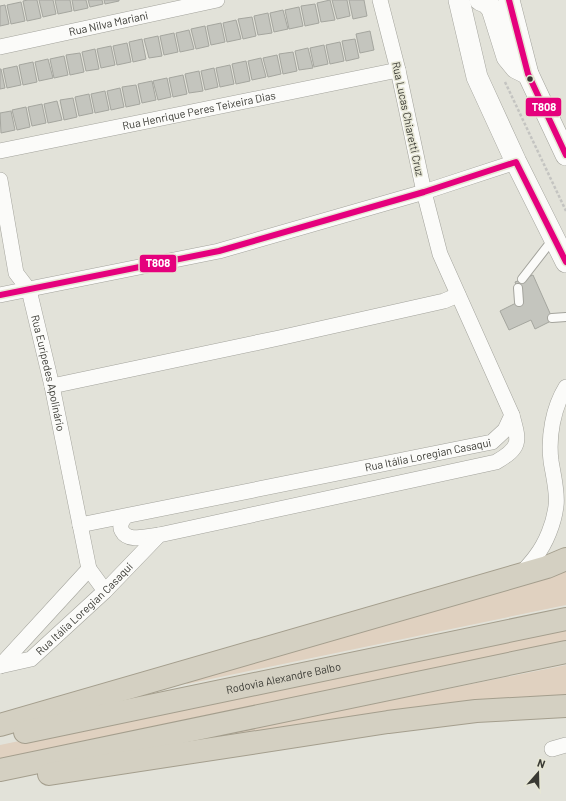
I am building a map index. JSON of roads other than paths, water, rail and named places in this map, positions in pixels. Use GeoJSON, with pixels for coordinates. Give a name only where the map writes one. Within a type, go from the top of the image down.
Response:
{"type":"FeatureCollection","features":[{"type":"Feature","properties":{"kind":"highway"},"geometry":{"type":"LineString","coordinates":[[0,726],[547,567],[566,559]]}},
{"type":"Feature","properties":{"kind":"highway","name":"Rodovia Alexandre Balbo"},"geometry":{"type":"LineString","coordinates":[[0,737],[566,619]]}},
{"type":"Feature","properties":{"kind":"highway"},"geometry":{"type":"LineString","coordinates":[[0,770],[566,652]]}},
{"type":"Feature","properties":{"kind":"highway"},"geometry":{"type":"LineString","coordinates":[[0,781],[388,722],[476,711],[566,706]]}},
{"type":"Feature","properties":{"kind":"street","name":"Rua Nilva Mariani"},"geometry":{"type":"LineString","coordinates":[[0,47],[217,0]]}},
{"type":"Feature","properties":{"kind":"street","name":"Rua Lucas Chiaretti Cruz"},"geometry":{"type":"LineString","coordinates":[[380,0],[398,70],[424,192],[440,254],[512,415]]}},
{"type":"Feature","properties":{"kind":"street"},"geometry":{"type":"LineString","coordinates":[[480,0],[487,3],[492,9],[507,57],[516,68],[528,74]]}},
{"type":"Feature","properties":{"kind":"street"},"geometry":{"type":"LineString","coordinates":[[509,0],[528,74],[564,145]]}},
{"type":"Feature","properties":{"kind":"street"},"geometry":{"type":"LineString","coordinates":[[465,4],[476,77],[516,162],[566,262]]}},
{"type":"Feature","properties":{"kind":"street","name":"Rua Henrique Peres Teixeira Dias"},"geometry":{"type":"LineString","coordinates":[[0,151],[398,70]]}},
{"type":"Feature","properties":{"kind":"street"},"geometry":{"type":"LineString","coordinates":[[0,295],[219,251],[424,192],[516,162]]}},
{"type":"Feature","properties":{"kind":"street","name":"Rua Eurípedes Apolinário"},"geometry":{"type":"LineString","coordinates":[[0,180],[16,273],[29,290],[52,386],[90,569]]}},
{"type":"Feature","properties":{"kind":"street"},"geometry":{"type":"LineString","coordinates":[[52,386],[444,301],[458,295]]}},
{"type":"Feature","properties":{"kind":"street"},"geometry":{"type":"LineString","coordinates":[[519,575],[537,556],[550,530],[553,518],[556,505],[550,441],[552,424],[557,406],[566,387]]}},
{"type":"Feature","properties":{"kind":"street","name":"Rua Itália Loregian Casaqui"},"geometry":{"type":"LineString","coordinates":[[80,525],[492,442],[505,430],[512,415]]}},
{"type":"Feature","properties":{"kind":"street","name":"Rua Itália Loregian Casaqui"},"geometry":{"type":"LineString","coordinates":[[125,517],[121,522],[120,530],[125,536],[132,538],[159,534],[496,462],[507,456],[516,447],[518,436],[512,415]]}},
{"type":"Feature","properties":{"kind":"street","name":"Rua Itália Loregian Casaqui"},"geometry":{"type":"LineString","coordinates":[[0,666],[31,659],[105,591],[159,534]]}},
{"type":"Feature","properties":{"kind":"street"},"geometry":{"type":"LineString","coordinates":[[90,569],[105,591]]}},
{"type":"Feature","properties":{"kind":"street","name":"Rua Itália Loregian Casaqui"},"geometry":{"type":"LineString","coordinates":[[0,666],[90,569]]}},
{"type":"Feature","properties":{"kind":"lane"},"geometry":{"type":"LineString","coordinates":[[522,279],[554,238]]}},
{"type":"Feature","properties":{"kind":"lane"},"geometry":{"type":"LineString","coordinates":[[518,288],[519,302]]}},
{"type":"Feature","properties":{"kind":"lane"},"geometry":{"type":"LineString","coordinates":[[552,318],[566,317]]}}]}
